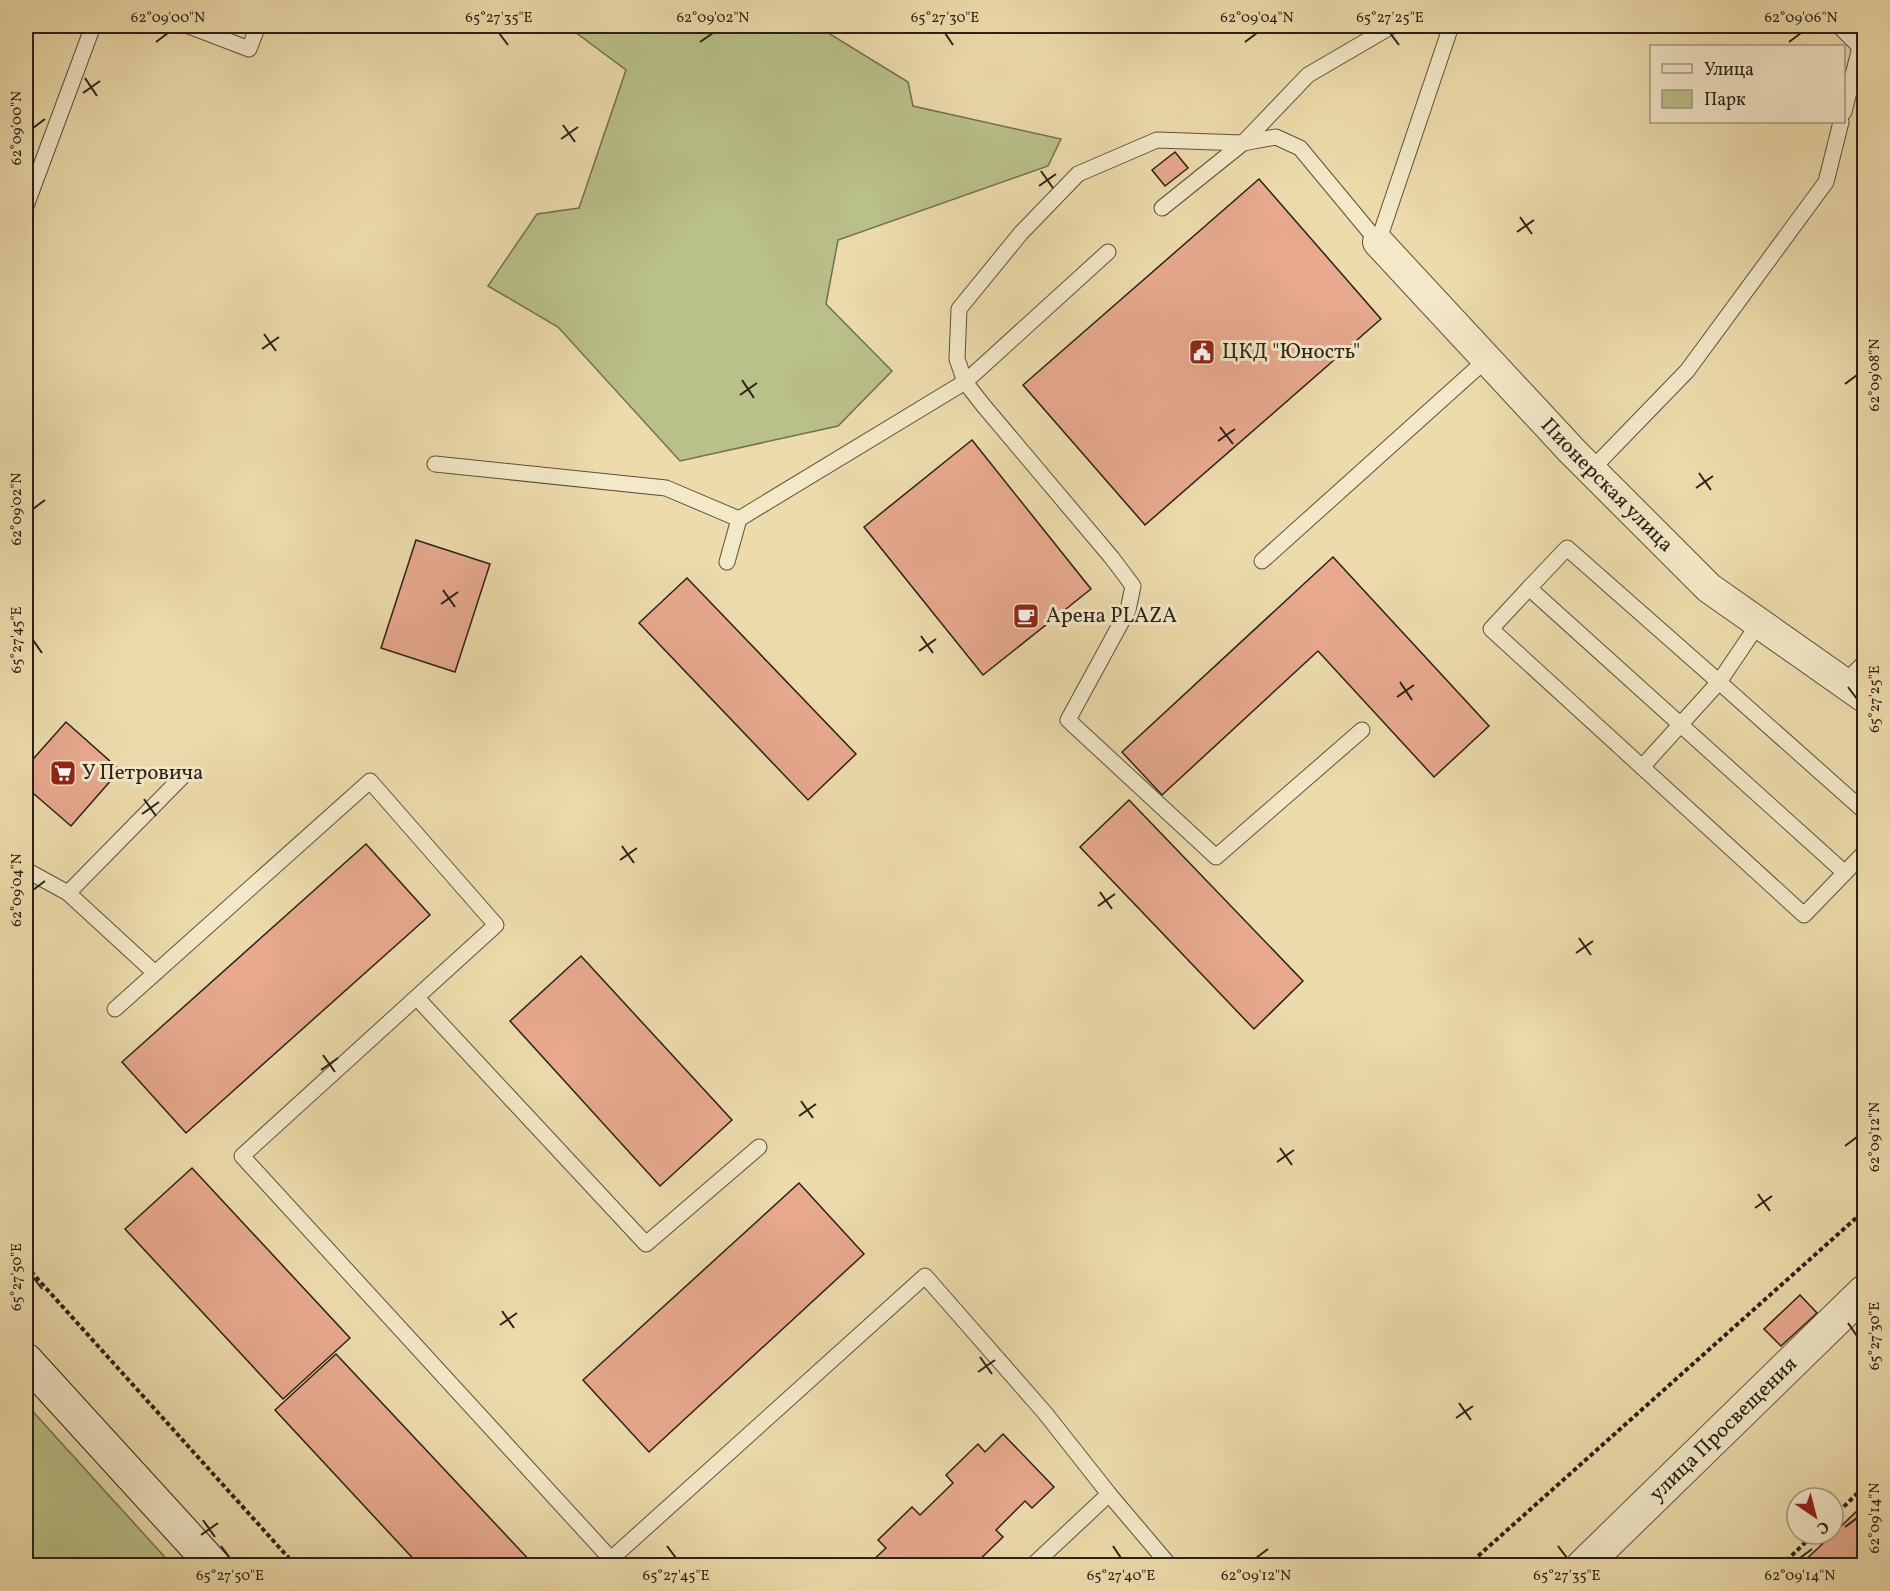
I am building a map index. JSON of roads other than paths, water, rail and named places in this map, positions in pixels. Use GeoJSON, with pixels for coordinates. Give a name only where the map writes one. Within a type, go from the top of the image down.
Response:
{"type":"FeatureCollection","features":[{"type":"Feature","properties":{"kind":"street","name":"Пионерская улица"},"geometry":{"type":"LineString","coordinates":[[1378,242],[1592,470],[1710,588],[1759,623],[1858,681]]}},
{"type":"Feature","properties":{"kind":"street","name":"улица Просвещения"},"geometry":{"type":"LineString","coordinates":[[1583,1566],[1860,1304]]}},
{"type":"Feature","properties":{"kind":"street"},"geometry":{"type":"LineString","coordinates":[[26,1360],[214,1566]]}},
{"type":"Feature","properties":{"kind":"lane"},"geometry":{"type":"LineString","coordinates":[[26,206],[93,26]]}},
{"type":"Feature","properties":{"kind":"lane"},"geometry":{"type":"LineString","coordinates":[[189,26],[249,49],[258,26]]}},
{"type":"Feature","properties":{"kind":"lane"},"geometry":{"type":"LineString","coordinates":[[1162,208],[1243,143],[1308,75],[1392,26]]}},
{"type":"Feature","properties":{"kind":"lane"},"geometry":{"type":"LineString","coordinates":[[1378,242],[1450,26]]}},
{"type":"Feature","properties":{"kind":"lane"},"geometry":{"type":"LineString","coordinates":[[1839,26],[1863,49]]}},
{"type":"Feature","properties":{"kind":"lane"},"geometry":{"type":"LineString","coordinates":[[1845,109],[1863,49],[1861,26]]}},
{"type":"Feature","properties":{"kind":"lane"},"geometry":{"type":"LineString","coordinates":[[1592,470],[1687,371],[1826,182],[1841,123]]}},
{"type":"Feature","properties":{"kind":"lane"},"geometry":{"type":"LineString","coordinates":[[1362,730],[1216,857],[1068,720],[1128,610],[1133,586],[965,382],[957,359],[959,309],[1021,233],[1077,174],[1157,140],[1243,143],[1276,137],[1300,148],[1378,242]]}},
{"type":"Feature","properties":{"kind":"lane"},"geometry":{"type":"LineString","coordinates":[[727,562],[739,519],[965,382],[1108,252]]}},
{"type":"Feature","properties":{"kind":"lane"},"geometry":{"type":"LineString","coordinates":[[1262,561],[1487,359]]}},
{"type":"Feature","properties":{"kind":"lane"},"geometry":{"type":"LineString","coordinates":[[435,464],[666,488],[739,519]]}},
{"type":"Feature","properties":{"kind":"lane"},"geometry":{"type":"LineString","coordinates":[[1864,811],[1567,548],[1491,629],[1804,915],[1864,853]]}},
{"type":"Feature","properties":{"kind":"lane"},"geometry":{"type":"LineString","coordinates":[[1529,588],[1845,873]]}},
{"type":"Feature","properties":{"kind":"lane"},"geometry":{"type":"LineString","coordinates":[[1642,767],[1719,682],[1759,623]]}},
{"type":"Feature","properties":{"kind":"lane"},"geometry":{"type":"LineString","coordinates":[[68,893],[182,777]]}},
{"type":"Feature","properties":{"kind":"lane"},"geometry":{"type":"LineString","coordinates":[[115,1009],[370,781],[496,926],[242,1156],[607,1562],[926,1276],[1045,1413],[1170,1566]]}},
{"type":"Feature","properties":{"kind":"lane"},"geometry":{"type":"LineString","coordinates":[[26,870],[68,893],[155,973]]}},
{"type":"Feature","properties":{"kind":"lane"},"geometry":{"type":"LineString","coordinates":[[417,998],[646,1244],[759,1147]]}},
{"type":"Feature","properties":{"kind":"lane"},"geometry":{"type":"LineString","coordinates":[[1032,1566],[1109,1494]]}},
{"type":"Feature","properties":{"kind":"place","name":"ЦКД \"Юность\""},"geometry":{"type":"Point","coordinates":[1202,352]}},
{"type":"Feature","properties":{"kind":"place","name":"Арена PLAZA"},"geometry":{"type":"Point","coordinates":[1026,616]}},
{"type":"Feature","properties":{"kind":"place","name":"У Петровича"},"geometry":{"type":"Point","coordinates":[63,773]}}]}
